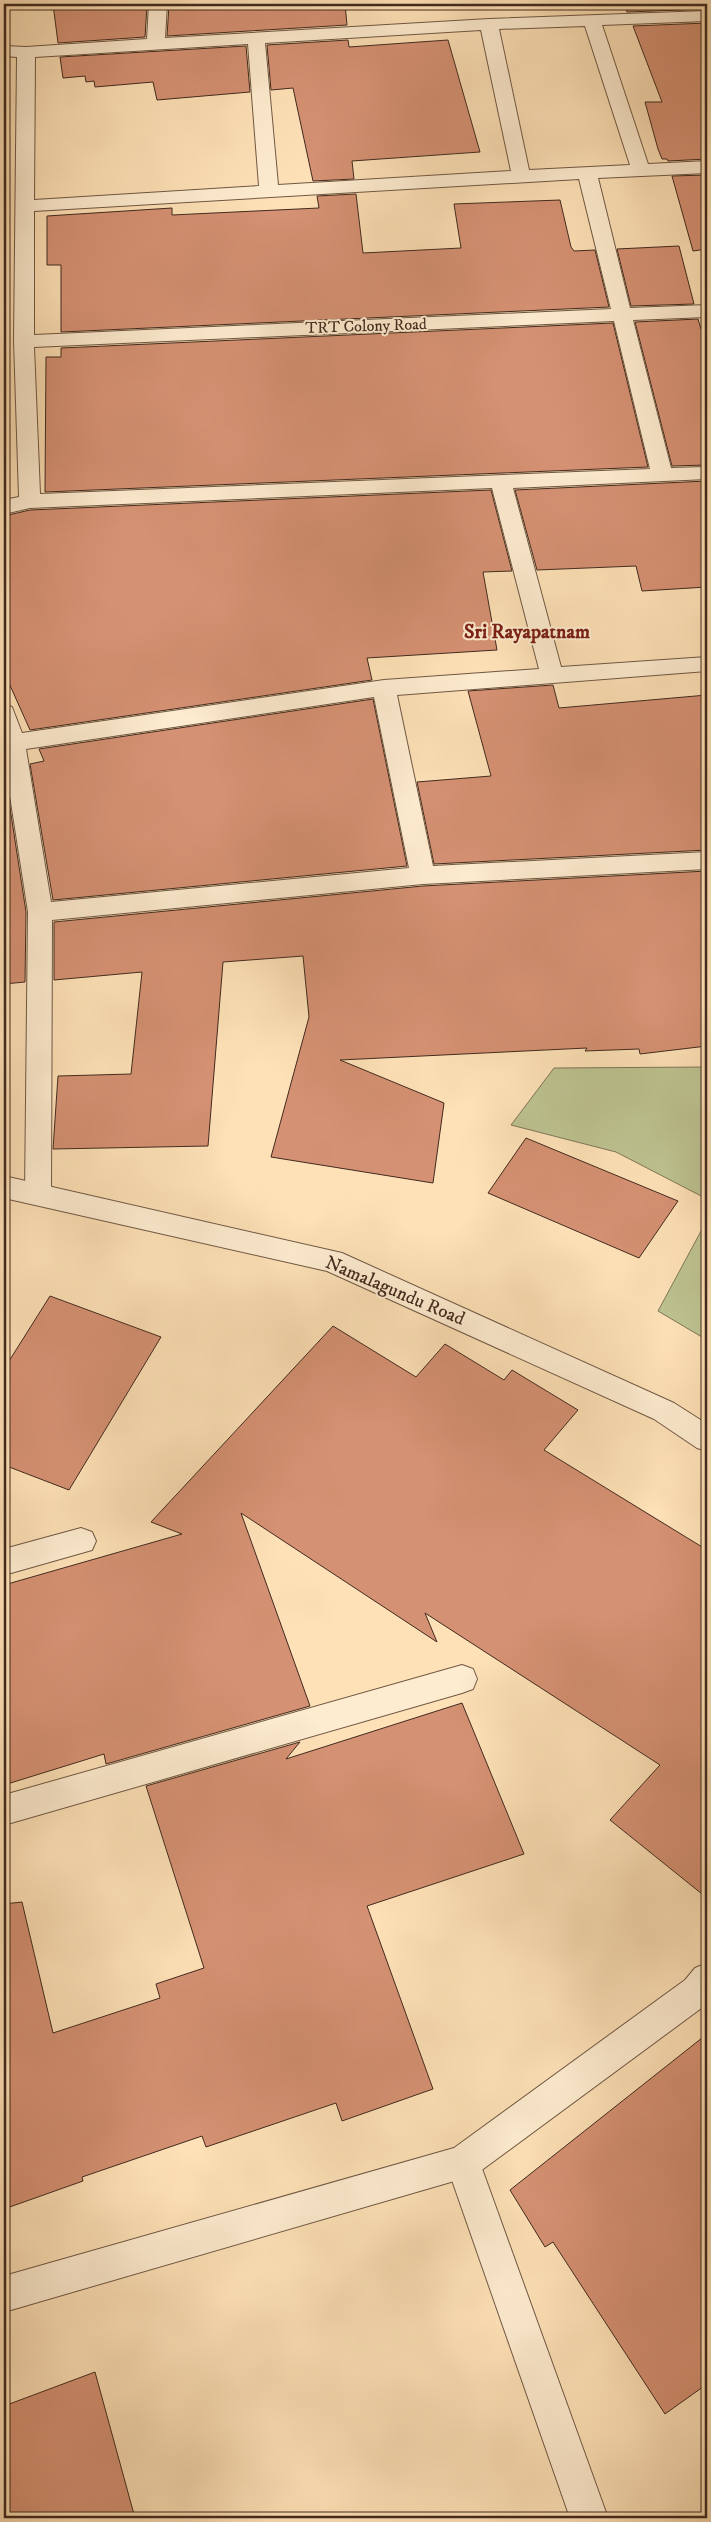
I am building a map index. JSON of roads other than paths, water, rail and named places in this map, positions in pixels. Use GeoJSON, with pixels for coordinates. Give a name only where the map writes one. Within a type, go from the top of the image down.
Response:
{"type":"FeatureCollection","features":[{"type":"Feature","properties":{"kind":"street"},"geometry":{"type":"LineString","coordinates":[[156,43],[158,4]]}},
{"type":"Feature","properties":{"kind":"street"},"geometry":{"type":"LineString","coordinates":[[4,51],[26,52],[489,24],[707,16]]}},
{"type":"Feature","properties":{"kind":"street"},"geometry":{"type":"LineString","coordinates":[[592,20],[642,170]]}},
{"type":"Feature","properties":{"kind":"street"},"geometry":{"type":"LineString","coordinates":[[489,24],[521,176]]}},
{"type":"Feature","properties":{"kind":"street"},"geometry":{"type":"LineString","coordinates":[[256,37],[269,192]]}},
{"type":"Feature","properties":{"kind":"street"},"geometry":{"type":"LineString","coordinates":[[26,52],[24,341],[30,501]]}},
{"type":"Feature","properties":{"kind":"street"},"geometry":{"type":"LineString","coordinates":[[24,206],[521,176],[707,167]]}},
{"type":"Feature","properties":{"kind":"street"},"geometry":{"type":"LineString","coordinates":[[587,173],[662,476]]}},
{"type":"Feature","properties":{"kind":"street","name":"TRT Colony Road"},"geometry":{"type":"LineString","coordinates":[[24,341],[707,311]]}},
{"type":"Feature","properties":{"kind":"street"},"geometry":{"type":"LineString","coordinates":[[4,389],[26,386]]}},
{"type":"Feature","properties":{"kind":"street"},"geometry":{"type":"LineString","coordinates":[[4,507],[30,501],[707,473]]}},
{"type":"Feature","properties":{"kind":"street"},"geometry":{"type":"LineString","coordinates":[[501,483],[552,675]]}},
{"type":"Feature","properties":{"kind":"street"},"geometry":{"type":"LineString","coordinates":[[9,743],[384,688],[707,664]]}},
{"type":"Feature","properties":{"kind":"street"},"geometry":{"type":"LineString","coordinates":[[384,688],[423,875]]}},
{"type":"Feature","properties":{"kind":"street"},"geometry":{"type":"LineString","coordinates":[[4,712],[40,912],[38,1194]]}},
{"type":"Feature","properties":{"kind":"street"},"geometry":{"type":"LineString","coordinates":[[40,912],[423,875],[707,860]]}},
{"type":"Feature","properties":{"kind":"street","name":"Namalagundu Road"},"geometry":{"type":"LineString","coordinates":[[4,1187],[332,1261],[664,1411],[707,1440]]}},
{"type":"Feature","properties":{"kind":"street"},"geometry":{"type":"LineString","coordinates":[[4,1562],[81,1541]]}},
{"type":"Feature","properties":{"kind":"street"},"geometry":{"type":"LineString","coordinates":[[4,1810],[462,1679]]}},
{"type":"Feature","properties":{"kind":"street"},"geometry":{"type":"LineString","coordinates":[[4,2294],[463,2164],[704,1991]]}},
{"type":"Feature","properties":{"kind":"street"},"geometry":{"type":"LineString","coordinates":[[463,2164],[589,2518]]}},
{"type":"Feature","properties":{"kind":"district","name":"Sri Rayapatnam"},"geometry":{"type":"Point","coordinates":[527,632]}}]}
